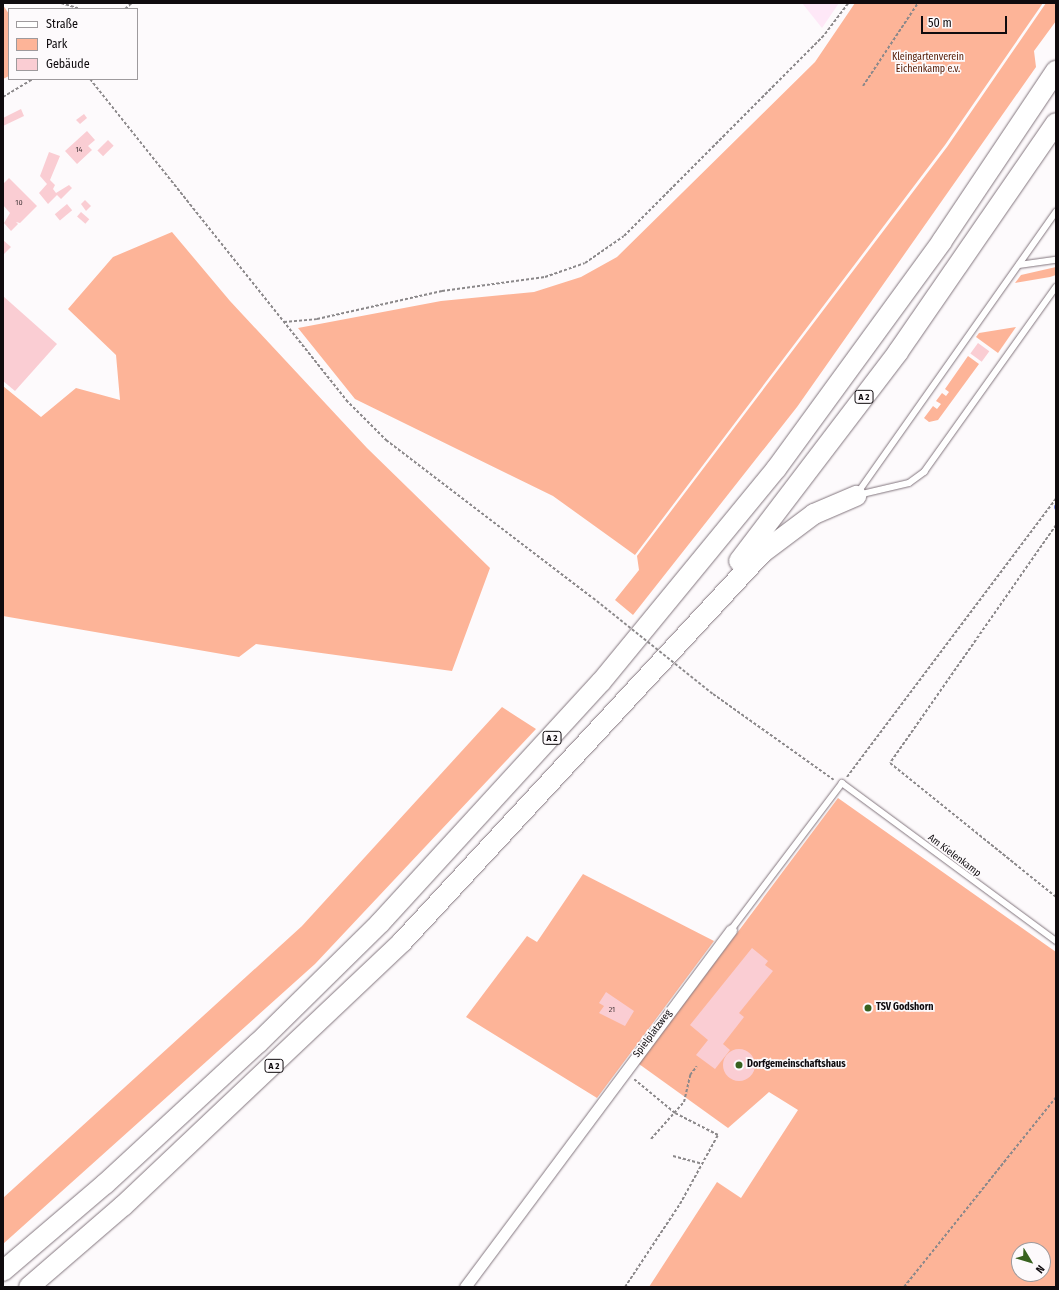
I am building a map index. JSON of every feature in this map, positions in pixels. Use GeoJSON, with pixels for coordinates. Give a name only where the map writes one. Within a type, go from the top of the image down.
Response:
{"type":"FeatureCollection","features":[{"type":"Feature","properties":{"kind":"highway","name":"A 2"},"geometry":{"type":"LineString","coordinates":[[3,1271],[105,1184],[258,1043],[380,923],[601,682],[675,597],[790,450],[942,241],[1056,71]]}},
{"type":"Feature","properties":{"kind":"highway","name":"A 2"},"geometry":{"type":"LineString","coordinates":[[28,1287],[146,1185],[402,942],[659,661],[799,486],[898,352],[1056,123]]}},
{"type":"Feature","properties":{"kind":"highway"},"geometry":{"type":"LineString","coordinates":[[659,661],[762,553],[814,514],[856,496]]}},
{"type":"Feature","properties":{"kind":"street","name":"Spielplatzweg"},"geometry":{"type":"LineString","coordinates":[[465,1287],[731,930]]}},
{"type":"Feature","properties":{"kind":"lane"},"geometry":{"type":"LineString","coordinates":[[856,496],[1056,212]]}},
{"type":"Feature","properties":{"kind":"lane"},"geometry":{"type":"LineString","coordinates":[[1019,265],[1056,260]]}},
{"type":"Feature","properties":{"kind":"lane"},"geometry":{"type":"LineString","coordinates":[[856,496],[910,483],[924,472],[1056,287]]}},
{"type":"Feature","properties":{"kind":"lane","name":"Spielplatzweg"},"geometry":{"type":"LineString","coordinates":[[731,930],[842,783]]}},
{"type":"Feature","properties":{"kind":"lane","name":"Am Kielenkamp"},"geometry":{"type":"LineString","coordinates":[[842,783],[1056,941]]}},
{"type":"Feature","properties":{"kind":"path"},"geometry":{"type":"LineString","coordinates":[[61,3],[78,8]]}},
{"type":"Feature","properties":{"kind":"path"},"geometry":{"type":"LineString","coordinates":[[284,322],[317,319],[442,291],[545,276],[585,263],[624,236],[825,34],[848,3]]}},
{"type":"Feature","properties":{"kind":"path"},"geometry":{"type":"LineString","coordinates":[[863,86],[918,3]]}},
{"type":"Feature","properties":{"kind":"path"},"geometry":{"type":"LineString","coordinates":[[3,97],[31,80]]}},
{"type":"Feature","properties":{"kind":"path"},"geometry":{"type":"LineString","coordinates":[[91,80],[346,400],[386,440],[593,598],[713,694],[827,778],[842,783],[1056,499]]}},
{"type":"Feature","properties":{"kind":"path"},"geometry":{"type":"LineString","coordinates":[[1056,525],[890,763],[1056,897]]}},
{"type":"Feature","properties":{"kind":"path"},"geometry":{"type":"LineString","coordinates":[[651,1139],[684,1102],[690,1075],[697,1066]]}},
{"type":"Feature","properties":{"kind":"path"},"geometry":{"type":"LineString","coordinates":[[625,1072],[675,1113],[718,1136],[703,1164],[625,1287]]}},
{"type":"Feature","properties":{"kind":"path"},"geometry":{"type":"LineString","coordinates":[[904,1287],[1056,1097]]}},
{"type":"Feature","properties":{"kind":"path"},"geometry":{"type":"LineString","coordinates":[[673,1156],[703,1164]]}},
{"type":"Feature","properties":{"kind":"shaded area"},"geometry":{"type":"Polygon","coordinates":[[[802,3],[839,3],[822,28],[802,3]]]}},
{"type":"Feature","properties":{"kind":"green space","name":"Kleingartenverein Eichenkamp e.v."},"geometry":{"type":"Polygon","coordinates":[[[855,3],[1043,3],[945,145],[635,555],[553,496],[355,399],[298,328],[441,301],[534,292],[581,277],[617,257],[815,62],[855,3]]]}},
{"type":"Feature","properties":{"kind":"green space"},"geometry":{"type":"Polygon","coordinates":[[[1046,3],[1056,3],[1056,21],[1034,51],[1036,67],[797,407],[633,615],[615,600],[639,570],[637,556],[947,147],[1046,3]]]}},
{"type":"Feature","properties":{"kind":"green space"},"geometry":{"type":"Polygon","coordinates":[[[3,5],[8,12],[8,76],[3,79],[3,5]]]}},
{"type":"Feature","properties":{"kind":"green space"},"geometry":{"type":"Polygon","coordinates":[[[172,232],[230,301],[367,448],[490,568],[452,671],[256,644],[239,657],[3,616],[3,386],[41,417],[76,388],[120,400],[116,355],[68,309],[113,257],[172,232]]]}},
{"type":"Feature","properties":{"kind":"green space"},"geometry":{"type":"Polygon","coordinates":[[[1056,267],[1056,275],[1015,283],[1021,275],[1056,267]]]}},
{"type":"Feature","properties":{"kind":"green space"},"geometry":{"type":"Polygon","coordinates":[[[1016,327],[998,353],[976,337],[979,333],[1016,327]]]}},
{"type":"Feature","properties":{"kind":"green space"},"geometry":{"type":"Polygon","coordinates":[[[968,356],[979,364],[938,420],[929,422],[924,418],[933,406],[937,409],[941,404],[936,401],[942,393],[946,396],[949,392],[945,389],[968,356]]]}},
{"type":"Feature","properties":{"kind":"green space"},"geometry":{"type":"Polygon","coordinates":[[[502,707],[536,729],[315,964],[3,1244],[3,1198],[302,926],[502,707]]]}},
{"type":"Feature","properties":{"kind":"green space","name":"TSV Godshorn"},"geometry":{"type":"Polygon","coordinates":[[[838,798],[1056,952],[1056,1287],[649,1287],[717,1182],[741,1198],[798,1110],[769,1092],[728,1128],[639,1064],[838,798]]]}},
{"type":"Feature","properties":{"kind":"green space"},"geometry":{"type":"Polygon","coordinates":[[[583,874],[714,941],[597,1098],[466,1017],[527,936],[537,942],[583,874]]]}},
{"type":"Feature","properties":{"kind":"building"},"geometry":{"type":"Polygon","coordinates":[[[21,109],[24,116],[3,126],[3,118],[21,109]]]}},
{"type":"Feature","properties":{"kind":"building"},"geometry":{"type":"Polygon","coordinates":[[[84,114],[87,118],[80,124],[76,120],[84,114]]]}},
{"type":"Feature","properties":{"kind":"building"},"geometry":{"type":"Polygon","coordinates":[[[87,131],[95,140],[88,146],[92,150],[77,164],[65,151],[87,131]]]}},
{"type":"Feature","properties":{"kind":"building"},"geometry":{"type":"Polygon","coordinates":[[[108,140],[114,146],[103,156],[97,151],[108,140]]]}},
{"type":"Feature","properties":{"kind":"building"},"geometry":{"type":"Polygon","coordinates":[[[49,152],[60,156],[50,180],[55,185],[53,189],[56,193],[69,185],[72,188],[61,199],[57,195],[48,204],[39,193],[47,184],[40,176],[49,152]]]}},
{"type":"Feature","properties":{"kind":"building"},"geometry":{"type":"Polygon","coordinates":[[[9,178],[37,206],[20,223],[16,222],[18,224],[11,231],[4,223],[10,213],[3,205],[3,184],[9,178]]]}},
{"type":"Feature","properties":{"kind":"building"},"geometry":{"type":"Polygon","coordinates":[[[85,200],[91,206],[86,211],[81,204],[85,200]]]}},
{"type":"Feature","properties":{"kind":"building"},"geometry":{"type":"Polygon","coordinates":[[[67,204],[72,210],[60,220],[55,214],[67,204]]]}},
{"type":"Feature","properties":{"kind":"building"},"geometry":{"type":"Polygon","coordinates":[[[81,212],[89,219],[85,224],[77,217],[81,212]]]}},
{"type":"Feature","properties":{"kind":"building"},"geometry":{"type":"Polygon","coordinates":[[[3,240],[11,247],[3,255],[3,240]]]}},
{"type":"Feature","properties":{"kind":"building"},"geometry":{"type":"Polygon","coordinates":[[[3,296],[57,344],[15,391],[3,381],[3,296]]]}},
{"type":"Feature","properties":{"kind":"building"},"geometry":{"type":"Polygon","coordinates":[[[978,343],[989,351],[982,362],[970,354],[978,343]]]}},
{"type":"Feature","properties":{"kind":"building"},"geometry":{"type":"Polygon","coordinates":[[[752,948],[768,961],[765,965],[773,971],[739,1013],[744,1017],[723,1044],[730,1050],[715,1069],[696,1055],[708,1040],[690,1025],[752,948]]]}},
{"type":"Feature","properties":{"kind":"building"},"geometry":{"type":"Polygon","coordinates":[[[606,992],[634,1011],[625,1026],[599,1013],[604,1006],[599,1003],[606,992]]]}},
{"type":"Feature","properties":{"kind":"building","name":"Dorfgemeinschaftshaus"},"geometry":{"type":"Polygon","coordinates":[[[736,1049],[742,1049],[751,1053],[755,1065],[751,1077],[742,1081],[736,1081],[727,1077],[723,1068],[723,1062],[727,1053],[736,1049]]]}},
{"type":"Feature","properties":{"kind":"place","name":"TSV Godshorn"},"geometry":{"type":"Point","coordinates":[868,1008]}},
{"type":"Feature","properties":{"kind":"place","name":"Dorfgemeinschaftshaus"},"geometry":{"type":"Point","coordinates":[739,1065]}}]}
